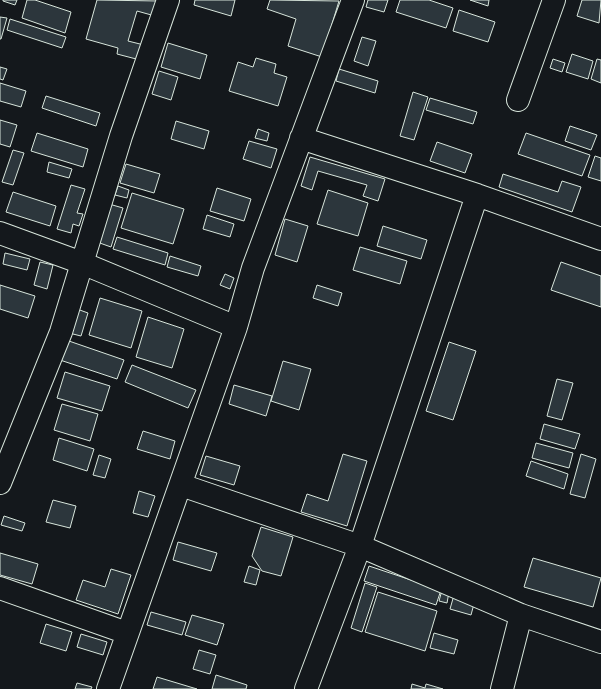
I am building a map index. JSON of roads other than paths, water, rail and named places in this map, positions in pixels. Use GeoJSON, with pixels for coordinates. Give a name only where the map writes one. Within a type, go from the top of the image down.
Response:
{"type":"FeatureCollection","features":[{"type":"Feature","properties":{"kind":"street"},"geometry":{"type":"LineString","coordinates":[[0,483],[61,332],[121,136],[168,0]]}},
{"type":"Feature","properties":{"kind":"street"},"geometry":{"type":"LineString","coordinates":[[108,689],[236,327],[253,268],[354,0]]}},
{"type":"Feature","properties":{"kind":"street"},"geometry":{"type":"LineString","coordinates":[[518,100],[554,0]]}},
{"type":"Feature","properties":{"kind":"street"},"geometry":{"type":"LineString","coordinates":[[301,138],[477,195],[601,239]]}},
{"type":"Feature","properties":{"kind":"street"},"geometry":{"type":"LineString","coordinates":[[306,689],[360,546],[477,195]]}},
{"type":"Feature","properties":{"kind":"street"},"geometry":{"type":"LineString","coordinates":[[0,233],[82,263],[236,327]]}},
{"type":"Feature","properties":{"kind":"street"},"geometry":{"type":"LineString","coordinates":[[181,485],[360,546],[521,615],[601,642]]}},
{"type":"Feature","properties":{"kind":"street"},"geometry":{"type":"LineString","coordinates":[[0,588],[127,633]]}},
{"type":"Feature","properties":{"kind":"street"},"geometry":{"type":"LineString","coordinates":[[502,689],[521,615]]}}]}
